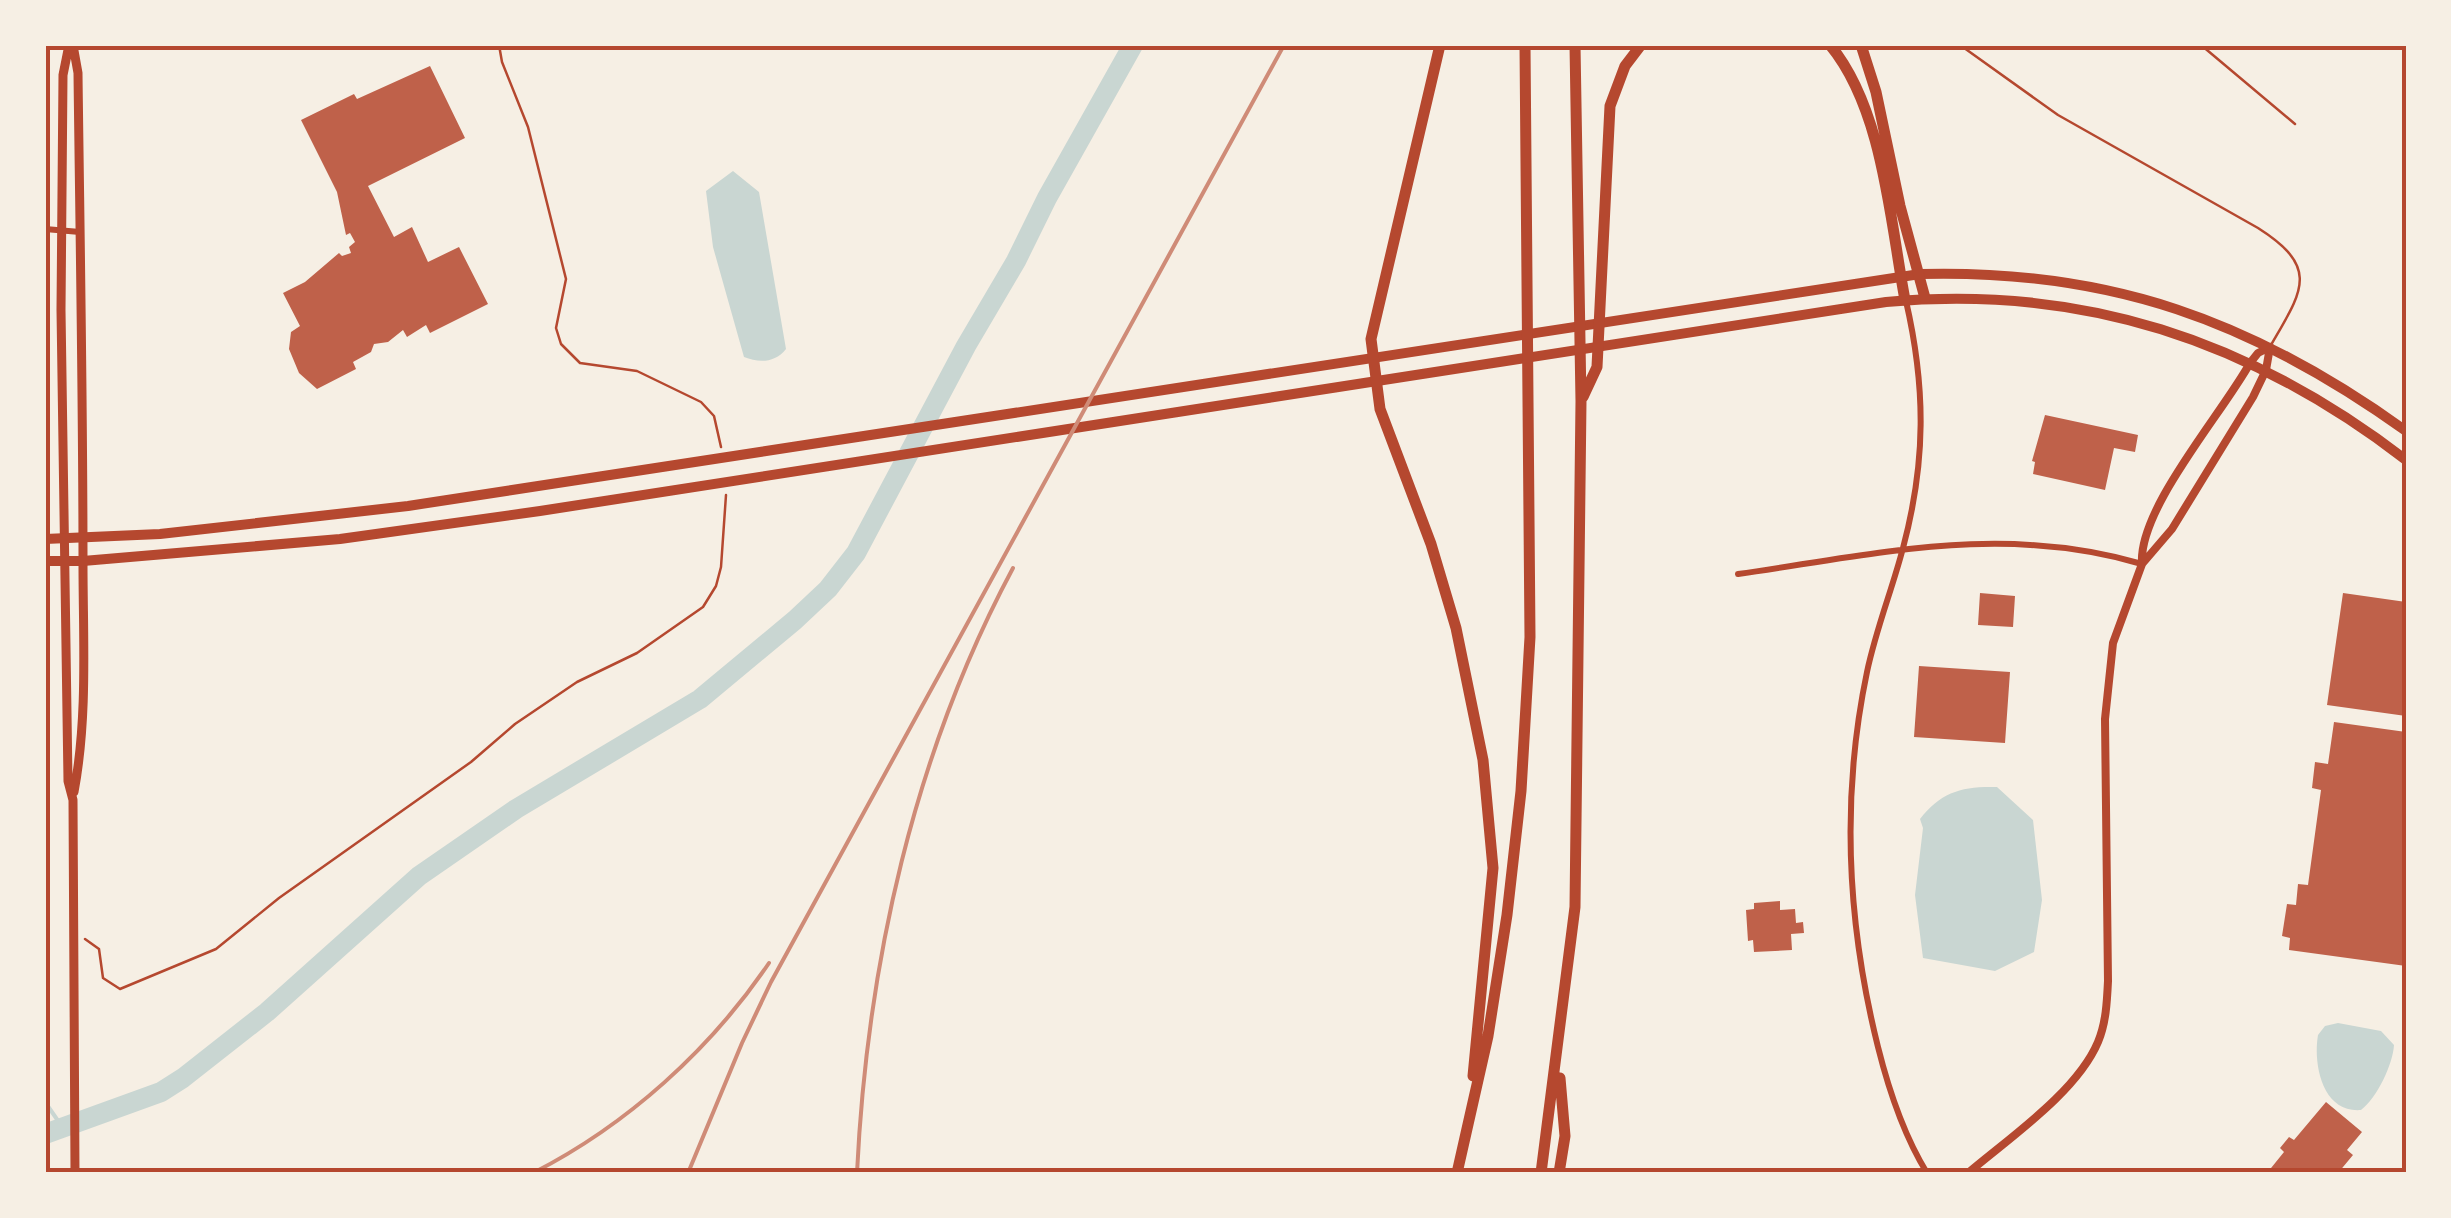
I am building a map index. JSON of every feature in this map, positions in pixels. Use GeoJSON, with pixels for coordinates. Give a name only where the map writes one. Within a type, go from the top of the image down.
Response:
{"type":"FeatureCollection","features":[{"type":"Feature","properties":{"kind":"highway"},"geometry":{"type":"LineString","coordinates":[[1440,45],[1371,339],[1380,409],[1431,544],[1456,628],[1483,760],[1493,868],[1470,1115]]}},
{"type":"Feature","properties":{"kind":"highway"},"geometry":{"type":"LineString","coordinates":[[1457,1173],[1488,1036],[1521,791],[1530,636],[1525,45]]}},
{"type":"Feature","properties":{"kind":"highway"},"geometry":{"type":"LineString","coordinates":[[1541,1173],[1575,907],[1581,401],[1575,45]]}},
{"type":"Feature","properties":{"kind":"highway"},"geometry":{"type":"LineString","coordinates":[[1581,401],[1597,367],[1610,106],[1625,66],[1641,45]]}},
{"type":"Feature","properties":{"kind":"highway"},"geometry":{"type":"LineString","coordinates":[[1830,45],[1844,62],[1864,101],[1900,256],[1905,300]]}},
{"type":"Feature","properties":{"kind":"highway"},"geometry":{"type":"LineString","coordinates":[[1861,45],[1876,92],[1924,298]]}},
{"type":"Feature","properties":{"kind":"highway"},"geometry":{"type":"LineString","coordinates":[[1558,1056],[1565,1136],[1559,1173]]}},
{"type":"Feature","properties":{"kind":"main road"},"geometry":{"type":"LineString","coordinates":[[71,45],[63,75],[60,310],[68,780],[76,938],[75,1173]]}},
{"type":"Feature","properties":{"kind":"main road"},"geometry":{"type":"LineString","coordinates":[[71,45],[78,73],[84,538],[83,698],[80,761],[72,800]]}},
{"type":"Feature","properties":{"kind":"main road"},"geometry":{"type":"LineString","coordinates":[[45,539],[160,534],[408,506],[1920,274],[2020,274],[2108,289],[2184,310],[2318,372],[2406,430]]}},
{"type":"Feature","properties":{"kind":"main road"},"geometry":{"type":"LineString","coordinates":[[45,561],[340,540],[1924,298],[2006,298],[2140,322],[2266,370],[2339,412],[2406,460]]}},
{"type":"Feature","properties":{"kind":"street"},"geometry":{"type":"LineString","coordinates":[[45,229],[80,232]]}},
{"type":"Feature","properties":{"kind":"street"},"geometry":{"type":"LineString","coordinates":[[1905,300],[1921,379],[1922,434],[1903,550],[1875,638],[1859,716],[1851,795],[1851,874],[1862,976],[1882,1061],[1910,1142],[1927,1173]]}},
{"type":"Feature","properties":{"kind":"street"},"geometry":{"type":"LineString","coordinates":[[2142,564],[2141,548],[2147,529],[2186,460],[2250,363],[2270,347]]}},
{"type":"Feature","properties":{"kind":"street"},"geometry":{"type":"LineString","coordinates":[[1968,1173],[2067,1085],[2092,1054],[2102,1029],[2108,981],[2104,735],[2108,672],[2118,630],[2142,564],[2172,529],[2266,370],[2270,347]]}},
{"type":"Feature","properties":{"kind":"street"},"geometry":{"type":"LineString","coordinates":[[1738,574],[1949,544],[2034,543],[2093,550],[2142,564]]}},
{"type":"Feature","properties":{"kind":"lane"},"geometry":{"type":"LineString","coordinates":[[1960,45],[2042,105],[2258,228],[2290,253],[2302,275],[2300,288],[2270,347]]}},
{"type":"Feature","properties":{"kind":"lane"},"geometry":{"type":"LineString","coordinates":[[2201,45],[2295,124]]}},
{"type":"Feature","properties":{"kind":"path"},"geometry":{"type":"LineString","coordinates":[[500,45],[502,62],[528,127],[566,280],[556,328],[561,344],[580,363],[637,371],[702,402],[714,416],[722,452]]}},
{"type":"Feature","properties":{"kind":"path"},"geometry":{"type":"LineString","coordinates":[[76,938],[94,942],[102,956],[103,978],[120,989],[216,950],[304,880],[471,762],[515,724],[576,682],[637,653],[703,608],[716,586],[721,567],[725,488]]}},
{"type":"Feature","properties":{"kind":"shaded area"},"geometry":{"type":"Polygon","coordinates":[[[733,171],[759,192],[786,349],[766,360],[744,357],[713,247],[706,191],[733,171]]]}},
{"type":"Feature","properties":{"kind":"shaded area"},"geometry":{"type":"Polygon","coordinates":[[[1997,787],[2033,820],[2042,900],[2034,952],[1995,971],[1923,958],[1915,895],[1923,828],[1920,819],[1936,802],[1953,792],[1997,787]]]}},
{"type":"Feature","properties":{"kind":"shaded area"},"geometry":{"type":"Polygon","coordinates":[[[2338,1023],[2381,1031],[2394,1045],[2383,1080],[2361,1110],[2337,1104],[2319,1072],[2318,1035],[2325,1026],[2338,1023]]]}},
{"type":"Feature","properties":{"kind":"building"},"geometry":{"type":"Polygon","coordinates":[[[430,66],[465,138],[368,186],[394,237],[412,227],[428,262],[459,247],[488,304],[430,333],[426,325],[407,337],[403,330],[388,342],[374,344],[371,352],[353,362],[356,369],[317,389],[299,373],[289,349],[291,332],[300,326],[283,293],[305,282],[339,253],[351,253],[349,247],[355,242],[350,233],[346,235],[337,192],[301,120],[354,94],[357,99],[430,66]]]}},
{"type":"Feature","properties":{"kind":"building"},"geometry":{"type":"Polygon","coordinates":[[[2045,415],[2138,435],[2135,452],[2114,448],[2105,490],[2033,474],[2032,461],[2045,415]]]}},
{"type":"Feature","properties":{"kind":"building"},"geometry":{"type":"Polygon","coordinates":[[[1980,593],[2015,596],[2013,627],[1978,625],[1980,593]]]}},
{"type":"Feature","properties":{"kind":"building"},"geometry":{"type":"Polygon","coordinates":[[[2343,593],[2406,602],[2406,716],[2327,705],[2343,593]]]}},
{"type":"Feature","properties":{"kind":"building"},"geometry":{"type":"Polygon","coordinates":[[[1919,666],[2010,672],[2005,743],[1914,737],[1919,666]]]}},
{"type":"Feature","properties":{"kind":"building"},"geometry":{"type":"Polygon","coordinates":[[[2334,722],[2406,732],[2406,966],[2289,950],[2290,938],[2282,936],[2287,904],[2296,905],[2298,884],[2308,885],[2321,790],[2312,788],[2315,762],[2328,764],[2334,722]]]}},
{"type":"Feature","properties":{"kind":"building"},"geometry":{"type":"Polygon","coordinates":[[[1780,901],[1780,910],[1795,909],[1796,923],[1803,922],[1804,933],[1791,934],[1792,950],[1754,952],[1753,940],[1748,941],[1746,910],[1754,909],[1754,903],[1780,901]]]}},
{"type":"Feature","properties":{"kind":"building"},"geometry":{"type":"Polygon","coordinates":[[[2326,1102],[2362,1132],[2347,1150],[2353,1155],[2338,1173],[2267,1173],[2284,1152],[2280,1148],[2289,1137],[2294,1140],[2326,1102]]]}},
{"type":"Feature","properties":{"kind":"waterway"},"geometry":{"type":"LineString","coordinates":[[45,1134],[161,1092],[183,1078],[267,1012],[419,876],[516,809],[700,699],[828,589],[856,553],[1133,45]]}},
{"type":"Feature","properties":{"kind":"waterway"},"geometry":{"type":"LineString","coordinates":[[45,1102],[63,1128]]}},
{"type":"Feature","properties":{"kind":"railway"},"geometry":{"type":"LineString","coordinates":[[688,1173],[771,982],[1284,45]]}},
{"type":"Feature","properties":{"kind":"railway"},"geometry":{"type":"LineString","coordinates":[[857,1173],[872,1016],[902,862],[948,711],[1013,568]]}},
{"type":"Feature","properties":{"kind":"railway"},"geometry":{"type":"LineString","coordinates":[[533,1173],[601,1132],[664,1083],[720,1026],[769,963]]}}]}
